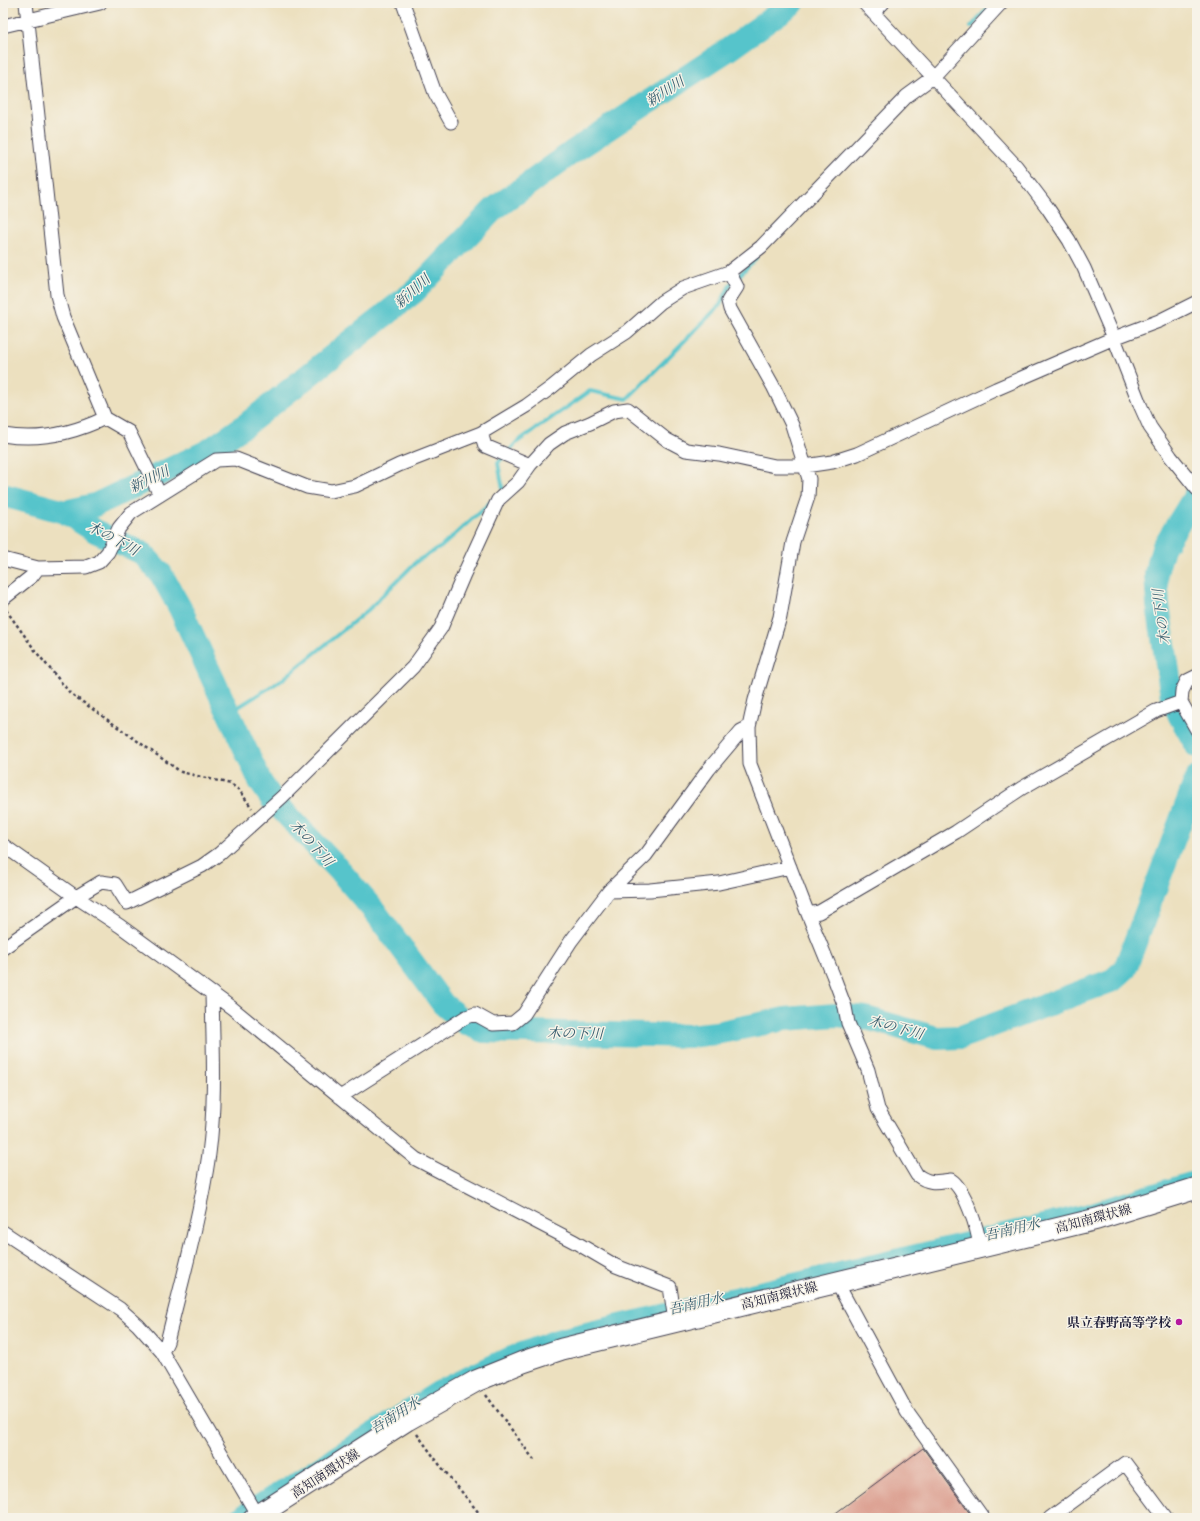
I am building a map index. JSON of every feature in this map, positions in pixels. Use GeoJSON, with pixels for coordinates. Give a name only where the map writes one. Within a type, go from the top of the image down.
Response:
{"type":"FeatureCollection","features":[{"type":"Feature","properties":{"kind":"main road","name":"高知南環状線"},"geometry":{"type":"LineString","coordinates":[[254,1511],[407,1420],[476,1381],[524,1362],[674,1312],[836,1281],[979,1240],[1097,1219],[1197,1188]]}},
{"type":"Feature","properties":{"kind":"street"},"geometry":{"type":"LineString","coordinates":[[26,3],[57,294],[63,317],[105,418],[129,432],[158,492]]}},
{"type":"Feature","properties":{"kind":"street"},"geometry":{"type":"LineString","coordinates":[[3,26],[100,3]]}},
{"type":"Feature","properties":{"kind":"street"},"geometry":{"type":"LineString","coordinates":[[403,3],[435,93],[451,122]]}},
{"type":"Feature","properties":{"kind":"street"},"geometry":{"type":"LineString","coordinates":[[864,3],[1016,166],[1047,207],[1069,240],[1084,268],[1114,338],[1140,407],[1150,427],[1171,457],[1195,486]]}},
{"type":"Feature","properties":{"kind":"street"},"geometry":{"type":"LineString","coordinates":[[873,13],[883,3]]}},
{"type":"Feature","properties":{"kind":"street"},"geometry":{"type":"LineString","coordinates":[[3,559],[38,568],[86,568],[99,562],[108,552],[119,528],[131,513],[158,492],[216,460],[236,459],[307,487],[331,491],[355,486],[399,465],[481,433],[526,406],[591,355],[627,332],[661,302],[683,288],[732,278],[907,96],[933,77],[1001,3]]}},
{"type":"Feature","properties":{"kind":"street"},"geometry":{"type":"LineString","coordinates":[[732,278],[737,287],[728,301],[730,309],[773,386],[792,424],[809,479],[808,497],[793,542],[780,617],[755,700],[749,728],[750,764],[808,914],[834,975],[845,1007],[848,1022],[868,1070],[878,1109],[917,1175],[925,1180],[934,1182],[951,1180],[957,1183],[973,1218],[979,1240]]}},
{"type":"Feature","properties":{"kind":"street"},"geometry":{"type":"LineString","coordinates":[[3,948],[76,897],[101,882],[115,884],[126,903],[202,866],[219,854],[260,818],[413,667],[441,628],[498,500],[518,482],[530,465],[549,444],[565,432],[590,423],[614,411],[628,409],[667,440],[686,450],[719,454],[775,466],[806,466],[832,462],[857,454],[996,389],[1114,338],[1159,321],[1197,302]]}},
{"type":"Feature","properties":{"kind":"street"},"geometry":{"type":"LineString","coordinates":[[3,435],[17,438],[61,434],[87,427],[105,418]]}},
{"type":"Feature","properties":{"kind":"street"},"geometry":{"type":"LineString","coordinates":[[481,433],[485,446],[530,465]]}},
{"type":"Feature","properties":{"kind":"street"},"geometry":{"type":"LineString","coordinates":[[3,599],[32,576],[38,568]]}},
{"type":"Feature","properties":{"kind":"street"},"geometry":{"type":"LineString","coordinates":[[808,914],[819,912],[956,832],[1022,788],[1156,711],[1176,703],[1187,681],[1197,676]]}},
{"type":"Feature","properties":{"kind":"street"},"geometry":{"type":"LineString","coordinates":[[1176,703],[1197,730]]}},
{"type":"Feature","properties":{"kind":"street"},"geometry":{"type":"LineString","coordinates":[[340,1097],[466,1017],[475,1014],[493,1024],[513,1023],[524,1014],[571,941],[610,891],[646,855],[709,769],[741,731],[749,728]]}},
{"type":"Feature","properties":{"kind":"street"},"geometry":{"type":"LineString","coordinates":[[3,845],[76,897],[120,926],[232,1008],[416,1159],[575,1242],[616,1266],[670,1287],[674,1312]]}},
{"type":"Feature","properties":{"kind":"street"},"geometry":{"type":"LineString","coordinates":[[610,891],[650,890],[719,883],[790,867]]}},
{"type":"Feature","properties":{"kind":"street"},"geometry":{"type":"LineString","coordinates":[[162,1352],[167,1342],[193,1234],[208,1154],[214,1086],[212,993]]}},
{"type":"Feature","properties":{"kind":"street"},"geometry":{"type":"LineString","coordinates":[[3,1232],[120,1309],[138,1325],[162,1352],[254,1511]]}},
{"type":"Feature","properties":{"kind":"street"},"geometry":{"type":"LineString","coordinates":[[836,1281],[907,1412],[983,1518]]}},
{"type":"Feature","properties":{"kind":"street"},"geometry":{"type":"LineString","coordinates":[[1050,1518],[1125,1464],[1166,1518]]}},
{"type":"Feature","properties":{"kind":"path"},"geometry":{"type":"LineString","coordinates":[[3,606],[37,653],[70,693],[181,772],[231,784],[239,790],[260,818]]}},
{"type":"Feature","properties":{"kind":"path"},"geometry":{"type":"LineString","coordinates":[[476,1381],[534,1460]]}},
{"type":"Feature","properties":{"kind":"path"},"geometry":{"type":"LineString","coordinates":[[428,1449],[483,1518]]}},
{"type":"Feature","properties":{"kind":"building"},"geometry":{"type":"Polygon","coordinates":[[[923,1448],[973,1518],[829,1518],[923,1448]]]}},
{"type":"Feature","properties":{"kind":"waterway","name":"新川川"},"geometry":{"type":"LineString","coordinates":[[3,495],[65,512],[95,505],[208,451],[247,424],[415,291],[494,209],[574,151],[729,49],[793,3]]}},
{"type":"Feature","properties":{"kind":"waterway"},"geometry":{"type":"LineString","coordinates":[[971,27],[992,3]]}},
{"type":"Feature","properties":{"kind":"waterway"},"geometry":{"type":"LineString","coordinates":[[503,490],[498,463],[517,442],[590,391],[627,399],[720,305],[730,285],[756,258]]}},
{"type":"Feature","properties":{"kind":"waterway","name":"木の下川"},"geometry":{"type":"LineString","coordinates":[[1197,493],[1163,548],[1156,573],[1158,605],[1172,697],[1180,716],[1197,746]]}},
{"type":"Feature","properties":{"kind":"waterway"},"geometry":{"type":"LineString","coordinates":[[229,713],[283,679],[368,610],[417,561],[441,547],[494,499]]}},
{"type":"Feature","properties":{"kind":"waterway","name":"木の下川"},"geometry":{"type":"LineString","coordinates":[[65,512],[97,532],[142,553],[161,574],[180,608],[261,783],[272,799],[340,871],[376,913],[443,1004],[465,1023],[484,1031],[689,1036],[716,1033],[785,1019],[836,1015],[866,1018],[937,1038],[961,1037],[1113,980],[1125,969],[1197,777]]}},
{"type":"Feature","properties":{"kind":"waterway","name":"吾南用水"},"geometry":{"type":"LineString","coordinates":[[232,1518],[437,1388],[503,1356],[556,1336],[1085,1211],[1197,1177]]}},
{"type":"Feature","properties":{"kind":"place","name":"県立春野高等学校"},"geometry":{"type":"Point","coordinates":[1179,1322]}}]}
